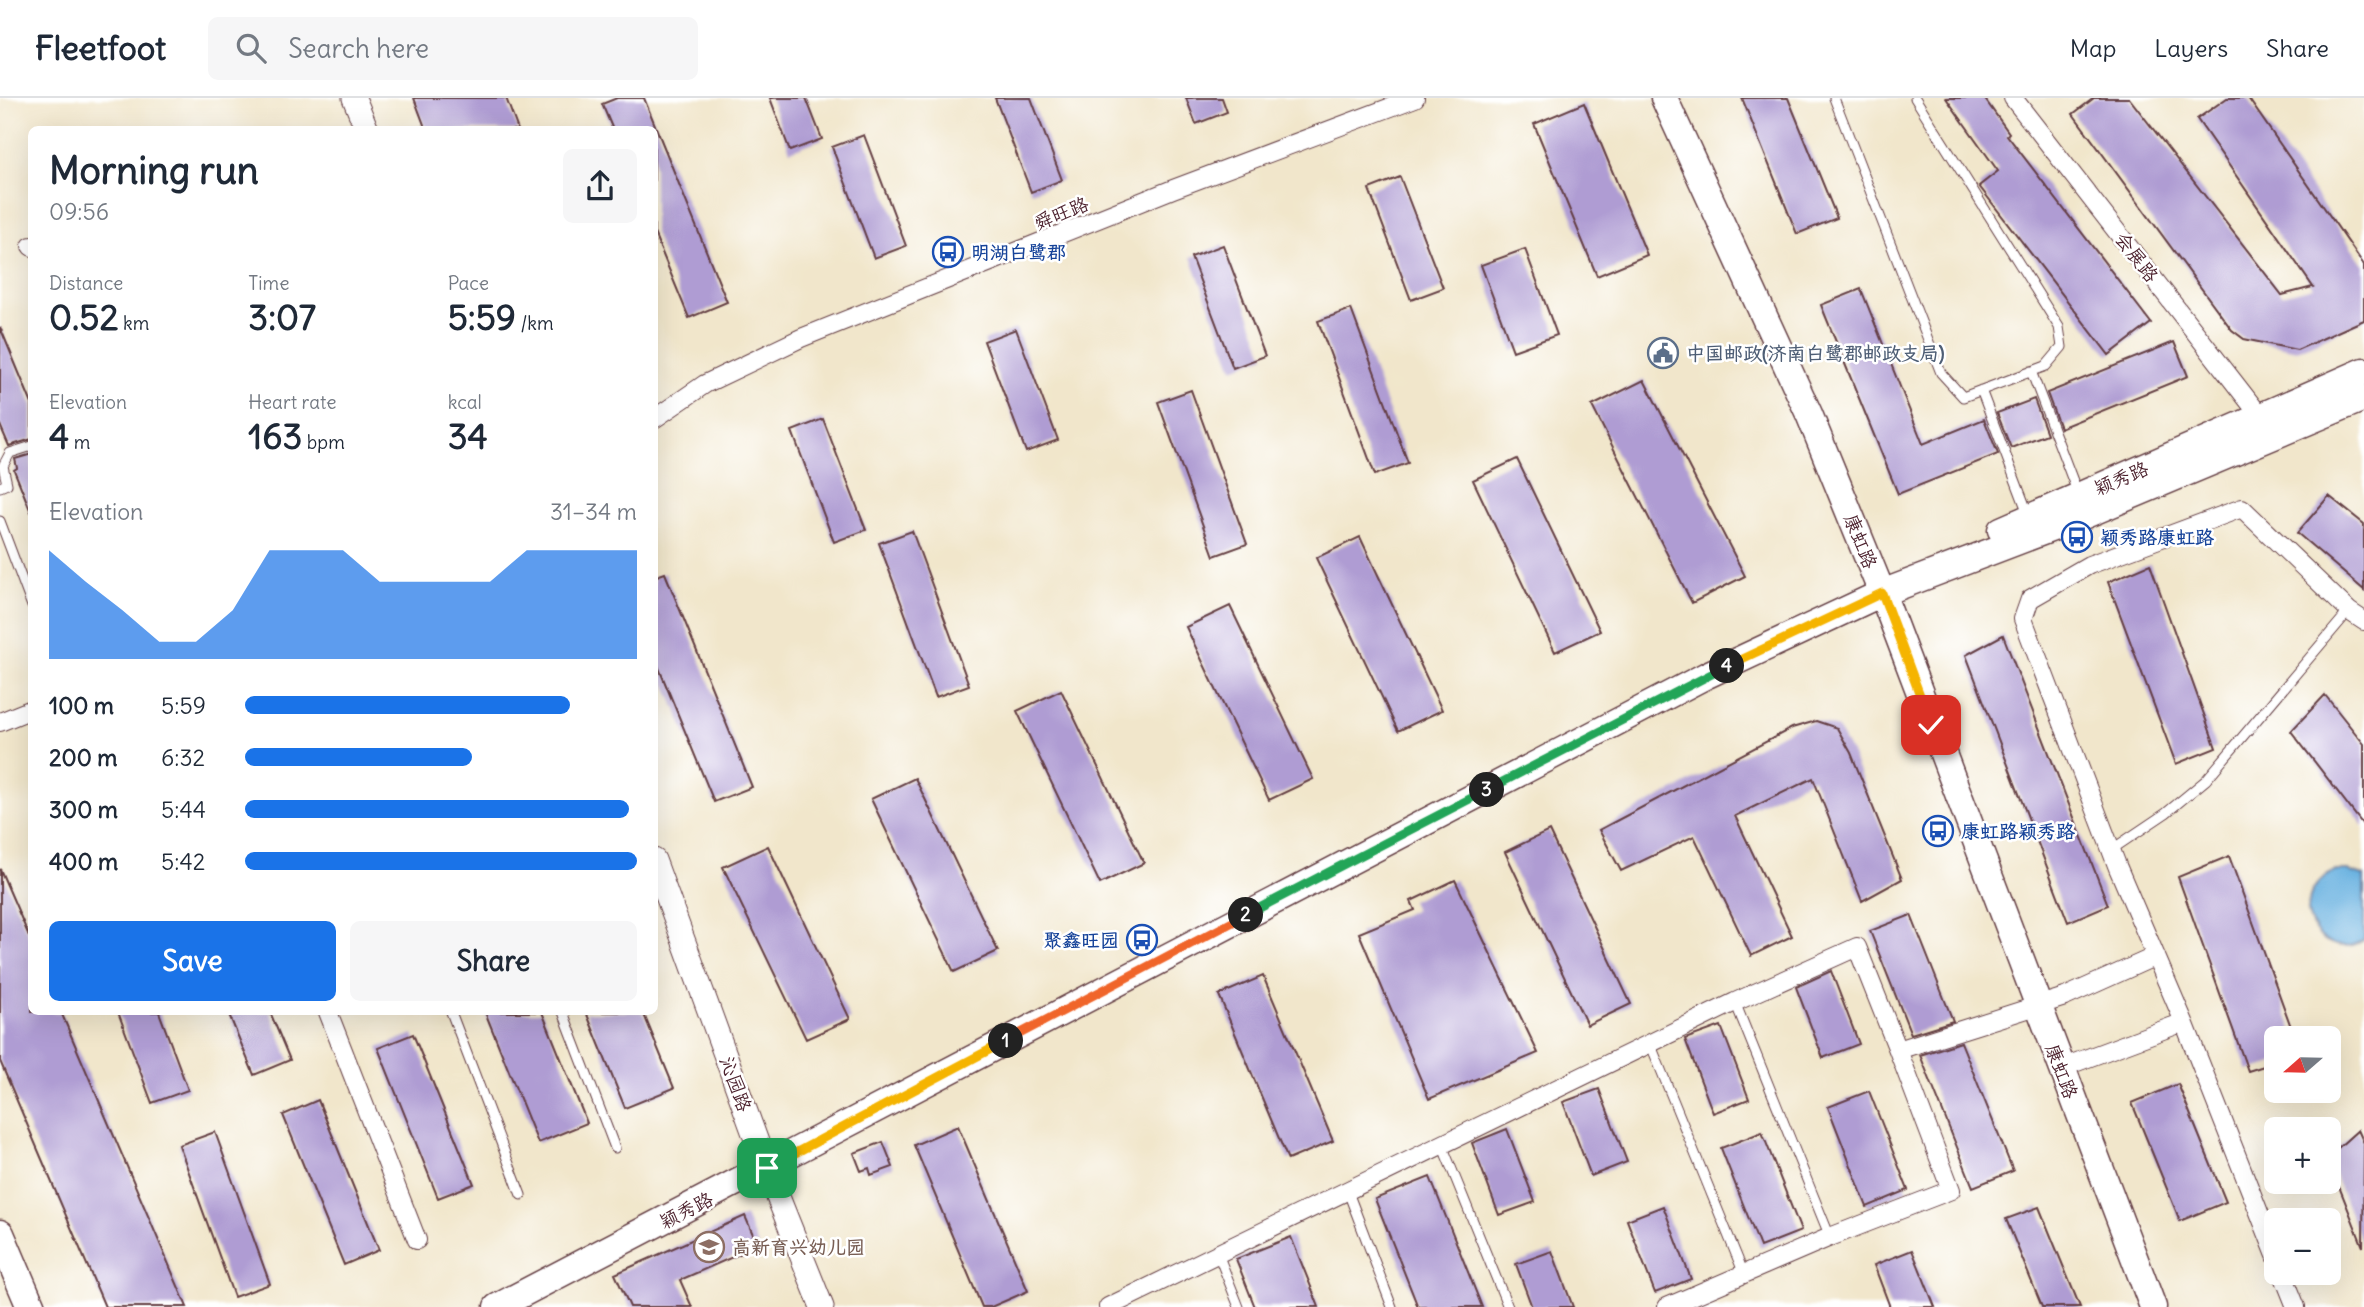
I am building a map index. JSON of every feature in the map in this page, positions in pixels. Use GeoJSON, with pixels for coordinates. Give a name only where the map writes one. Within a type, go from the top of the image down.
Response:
{"type":"FeatureCollection","features":[{"type":"Feature","properties":{"kind":"main road","name":"康虹路"},"geometry":{"type":"LineString","coordinates":[[1664,98],[1809,414],[1882,593],[2153,1307]]}},
{"type":"Feature","properties":{"kind":"main road","name":"颖秀路"},"geometry":{"type":"LineString","coordinates":[[497,1307],[1707,675],[1882,593],[2096,511],[2275,438],[2354,400],[2364,371]]}},
{"type":"Feature","properties":{"kind":"main road","name":"颖秀路"},"geometry":{"type":"LineString","coordinates":[[1882,593],[1950,552],[2261,417],[2354,400]]}},
{"type":"Feature","properties":{"kind":"main road"},"geometry":{"type":"LineString","coordinates":[[0,1234],[31,1307]]}},
{"type":"Feature","properties":{"kind":"street"},"geometry":{"type":"LineString","coordinates":[[354,98],[365,126]]}},
{"type":"Feature","properties":{"kind":"street","name":"舜旺路"},"geometry":{"type":"LineString","coordinates":[[658,416],[705,384],[801,338],[1173,190],[1415,98]]}},
{"type":"Feature","properties":{"kind":"street","name":"会展路"},"geometry":{"type":"LineString","coordinates":[[2013,98],[2261,417]]}},
{"type":"Feature","properties":{"kind":"street"},"geometry":{"type":"LineString","coordinates":[[2264,1225],[2184,1022],[2111,850],[2023,620],[2030,599],[2089,565],[2242,508],[2357,616]]}},
{"type":"Feature","properties":{"kind":"street"},"geometry":{"type":"LineString","coordinates":[[0,722],[28,711]]}},
{"type":"Feature","properties":{"kind":"street","name":"沁园路"},"geometry":{"type":"LineString","coordinates":[[658,871],[767,1168],[822,1307]]}},
{"type":"Feature","properties":{"kind":"street"},"geometry":{"type":"LineString","coordinates":[[1108,1307],[1137,1301],[1218,1254],[1735,1002],[1857,947],[1951,1190],[1830,1237],[1668,1307]]}},
{"type":"Feature","properties":{"kind":"street"},"geometry":{"type":"LineString","coordinates":[[1898,1050],[2065,996],[2156,956]]}},
{"type":"Feature","properties":{"kind":"street"},"geometry":{"type":"LineString","coordinates":[[329,1015],[417,1240]]}},
{"type":"Feature","properties":{"kind":"street"},"geometry":{"type":"LineString","coordinates":[[2061,1068],[2184,1022]]}},
{"type":"Feature","properties":{"kind":"street"},"geometry":{"type":"LineString","coordinates":[[2288,1285],[2296,1307]]}},
{"type":"Feature","properties":{"kind":"lane"},"geometry":{"type":"LineString","coordinates":[[1834,98],[1941,373],[1963,397],[2046,366],[2062,346],[2059,327],[1915,98]]}},
{"type":"Feature","properties":{"kind":"lane"},"geometry":{"type":"LineString","coordinates":[[2031,371],[2079,496]]}},
{"type":"Feature","properties":{"kind":"lane"},"geometry":{"type":"LineString","coordinates":[[1981,390],[2030,517]]}},
{"type":"Feature","properties":{"kind":"lane"},"geometry":{"type":"LineString","coordinates":[[0,487],[7,484],[3,466],[10,453],[28,447]]}},
{"type":"Feature","properties":{"kind":"lane"},"geometry":{"type":"LineString","coordinates":[[0,521],[28,595]]}},
{"type":"Feature","properties":{"kind":"lane"},"geometry":{"type":"LineString","coordinates":[[2111,850],[2166,813],[2206,780],[2357,616]]}},
{"type":"Feature","properties":{"kind":"lane"},"geometry":{"type":"LineString","coordinates":[[1735,1002],[1830,1237]]}},
{"type":"Feature","properties":{"kind":"lane"},"geometry":{"type":"LineString","coordinates":[[452,1015],[521,1195]]}},
{"type":"Feature","properties":{"kind":"lane"},"geometry":{"type":"LineString","coordinates":[[564,1015],[615,1149]]}},
{"type":"Feature","properties":{"kind":"lane"},"geometry":{"type":"LineString","coordinates":[[1650,1043],[1744,1274]]}},
{"type":"Feature","properties":{"kind":"lane"},"geometry":{"type":"LineString","coordinates":[[1442,1145],[1508,1307]]}},
{"type":"Feature","properties":{"kind":"lane"},"geometry":{"type":"LineString","coordinates":[[1348,1192],[1392,1307]]}},
{"type":"Feature","properties":{"kind":"lane"},"geometry":{"type":"LineString","coordinates":[[1218,1254],[1239,1307]]}},
{"type":"Feature","properties":{"kind":"water"},"geometry":{"type":"Polygon","coordinates":[[[2336,871],[2348,871],[2364,876],[2364,940],[2348,946],[2333,944],[2321,937],[2312,925],[2308,911],[2310,896],[2319,882],[2336,871]]]}},
{"type":"Feature","properties":{"kind":"building"},"geometry":{"type":"Polygon","coordinates":[[[414,98],[506,98],[516,126],[424,126],[414,98]]]}},
{"type":"Feature","properties":{"kind":"building"},"geometry":{"type":"Polygon","coordinates":[[[617,98],[644,98],[655,126],[611,126],[602,104],[617,98]]]}},
{"type":"Feature","properties":{"kind":"building"},"geometry":{"type":"Polygon","coordinates":[[[770,98],[806,98],[822,139],[790,151],[770,98]]]}},
{"type":"Feature","properties":{"kind":"building"},"geometry":{"type":"Polygon","coordinates":[[[995,98],[1031,98],[1062,180],[1031,192],[995,98]]]}},
{"type":"Feature","properties":{"kind":"building"},"geometry":{"type":"Polygon","coordinates":[[[1186,98],[1222,98],[1227,112],[1196,124],[1186,98]]]}},
{"type":"Feature","properties":{"kind":"building"},"geometry":{"type":"Polygon","coordinates":[[[1742,98],[1788,98],[1837,218],[1797,234],[1742,98]]]}},
{"type":"Feature","properties":{"kind":"building"},"geometry":{"type":"Polygon","coordinates":[[[1946,98],[1984,98],[2009,133],[2007,135],[2151,323],[2109,355],[1979,186],[1998,171],[1946,98]]]}},
{"type":"Feature","properties":{"kind":"building"},"geometry":{"type":"Polygon","coordinates":[[[2094,98],[2129,98],[2282,295],[2313,287],[2197,119],[2227,98],[2248,98],[2364,265],[2364,320],[2297,350],[2244,339],[2232,330],[2073,114],[2094,98]]]}},
{"type":"Feature","properties":{"kind":"building"},"geometry":{"type":"Polygon","coordinates":[[[1584,103],[1647,255],[1597,276],[1534,124],[1584,103]]]}},
{"type":"Feature","properties":{"kind":"building"},"geometry":{"type":"Polygon","coordinates":[[[658,132],[727,302],[689,318],[658,243],[658,132]]]}},
{"type":"Feature","properties":{"kind":"building"},"geometry":{"type":"Polygon","coordinates":[[[864,135],[906,246],[874,258],[832,147],[864,135]]]}},
{"type":"Feature","properties":{"kind":"building"},"geometry":{"type":"Polygon","coordinates":[[[1400,177],[1443,288],[1411,300],[1369,189],[1400,177]]]}},
{"type":"Feature","properties":{"kind":"building"},"geometry":{"type":"Polygon","coordinates":[[[1223,245],[1265,356],[1233,368],[1191,257],[1223,245]]]}},
{"type":"Feature","properties":{"kind":"building"},"geometry":{"type":"Polygon","coordinates":[[[1525,249],[1557,335],[1513,351],[1481,265],[1525,249]]]}},
{"type":"Feature","properties":{"kind":"building"},"geometry":{"type":"Polygon","coordinates":[[[1861,289],[1923,444],[1984,419],[1998,454],[1898,494],[1821,305],[1861,289]]]}},
{"type":"Feature","properties":{"kind":"building"},"geometry":{"type":"Polygon","coordinates":[[[1351,309],[1408,463],[1375,475],[1318,321],[1351,309]]]}},
{"type":"Feature","properties":{"kind":"building"},"geometry":{"type":"Polygon","coordinates":[[[0,327],[28,394],[28,440],[9,446],[0,425],[0,327]]]}},
{"type":"Feature","properties":{"kind":"building"},"geometry":{"type":"Polygon","coordinates":[[[1016,329],[1058,440],[1026,452],[984,341],[1016,329]]]}},
{"type":"Feature","properties":{"kind":"building"},"geometry":{"type":"Polygon","coordinates":[[[2174,342],[2188,376],[2060,428],[2047,393],[2174,342]]]}},
{"type":"Feature","properties":{"kind":"building"},"geometry":{"type":"Polygon","coordinates":[[[1644,380],[1745,576],[1692,603],[1592,406],[1644,380]]]}},
{"type":"Feature","properties":{"kind":"building"},"geometry":{"type":"Polygon","coordinates":[[[1191,390],[1247,544],[1214,556],[1158,402],[1191,390]]]}},
{"type":"Feature","properties":{"kind":"building"},"geometry":{"type":"Polygon","coordinates":[[[2034,399],[2047,434],[2011,448],[1997,413],[2034,399]]]}},
{"type":"Feature","properties":{"kind":"building"},"geometry":{"type":"Polygon","coordinates":[[[823,419],[866,530],[834,542],[792,431],[823,419]]]}},
{"type":"Feature","properties":{"kind":"building"},"geometry":{"type":"Polygon","coordinates":[[[28,455],[28,505],[14,470],[17,468],[15,459],[28,455]]]}},
{"type":"Feature","properties":{"kind":"building"},"geometry":{"type":"Polygon","coordinates":[[[1517,459],[1600,631],[1555,652],[1473,480],[1517,459]]]}},
{"type":"Feature","properties":{"kind":"building"},"geometry":{"type":"Polygon","coordinates":[[[2329,496],[2364,524],[2364,590],[2297,533],[2329,496]]]}},
{"type":"Feature","properties":{"kind":"building"},"geometry":{"type":"Polygon","coordinates":[[[912,531],[969,685],[936,697],[879,543],[912,531]]]}},
{"type":"Feature","properties":{"kind":"building"},"geometry":{"type":"Polygon","coordinates":[[[1360,537],[1442,710],[1398,731],[1316,558],[1360,537]]]}},
{"type":"Feature","properties":{"kind":"building"},"geometry":{"type":"Polygon","coordinates":[[[2150,564],[2216,748],[2176,764],[2108,582],[2150,564]]]}},
{"type":"Feature","properties":{"kind":"building"},"geometry":{"type":"Polygon","coordinates":[[[665,573],[752,787],[714,802],[658,666],[658,576],[665,573]]]}},
{"type":"Feature","properties":{"kind":"building"},"geometry":{"type":"Polygon","coordinates":[[[1230,606],[1313,779],[1269,800],[1186,627],[1230,606]]]}},
{"type":"Feature","properties":{"kind":"building"},"geometry":{"type":"Polygon","coordinates":[[[2003,635],[2108,905],[2068,922],[1966,655],[2003,635]]]}},
{"type":"Feature","properties":{"kind":"building"},"geometry":{"type":"Polygon","coordinates":[[[1061,690],[1144,863],[1100,884],[1017,711],[1061,690]]]}},
{"type":"Feature","properties":{"kind":"building"},"geometry":{"type":"Polygon","coordinates":[[[2325,695],[2364,744],[2364,826],[2291,731],[2325,695]]]}},
{"type":"Feature","properties":{"kind":"building"},"geometry":{"type":"Polygon","coordinates":[[[1816,721],[1837,728],[1851,753],[1902,879],[1862,901],[1813,778],[1735,816],[1792,936],[1751,956],[1694,836],[1621,871],[1599,830],[1792,728],[1816,721]]]}},
{"type":"Feature","properties":{"kind":"building"},"geometry":{"type":"Polygon","coordinates":[[[915,778],[998,951],[954,972],[871,799],[915,778]]]}},
{"type":"Feature","properties":{"kind":"building"},"geometry":{"type":"Polygon","coordinates":[[[1549,831],[1631,1004],[1587,1025],[1505,852],[1549,831]]]}},
{"type":"Feature","properties":{"kind":"building"},"geometry":{"type":"Polygon","coordinates":[[[768,846],[850,1019],[806,1039],[723,867],[768,846]]]}},
{"type":"Feature","properties":{"kind":"building"},"geometry":{"type":"Polygon","coordinates":[[[2229,856],[2291,1026],[2264,1026],[2264,1066],[2248,1071],[2178,877],[2229,856]]]}},
{"type":"Feature","properties":{"kind":"building"},"geometry":{"type":"Polygon","coordinates":[[[0,869],[28,934],[28,1015],[62,1015],[187,1307],[105,1307],[0,1061],[0,869]]]}},
{"type":"Feature","properties":{"kind":"building"},"geometry":{"type":"Polygon","coordinates":[[[1455,880],[1538,1053],[1429,1099],[1359,933],[1415,910],[1411,901],[1455,880]]]}},
{"type":"Feature","properties":{"kind":"building"},"geometry":{"type":"Polygon","coordinates":[[[1911,915],[1953,1021],[1911,1034],[1870,931],[1911,915]]]}},
{"type":"Feature","properties":{"kind":"building"},"geometry":{"type":"Polygon","coordinates":[[[1831,971],[1859,1044],[1823,1058],[1796,987],[1831,971]]]}},
{"type":"Feature","properties":{"kind":"building"},"geometry":{"type":"Polygon","coordinates":[[[1263,976],[1333,1141],[1288,1160],[1219,995],[1263,976]]]}},
{"type":"Feature","properties":{"kind":"building"},"geometry":{"type":"Polygon","coordinates":[[[119,1015],[160,1015],[188,1090],[152,1103],[119,1015]]]}},
{"type":"Feature","properties":{"kind":"building"},"geometry":{"type":"Polygon","coordinates":[[[229,1015],[271,1015],[290,1060],[254,1075],[229,1015]]]}},
{"type":"Feature","properties":{"kind":"building"},"geometry":{"type":"Polygon","coordinates":[[[486,1015],[543,1015],[587,1123],[538,1143],[486,1015]]]}},
{"type":"Feature","properties":{"kind":"building"},"geometry":{"type":"Polygon","coordinates":[[[587,1015],[644,1015],[674,1088],[625,1108],[587,1015]]]}},
{"type":"Feature","properties":{"kind":"building"},"geometry":{"type":"Polygon","coordinates":[[[1721,1026],[1749,1099],[1713,1113],[1685,1039],[1721,1026]]]}},
{"type":"Feature","properties":{"kind":"building"},"geometry":{"type":"Polygon","coordinates":[[[413,1034],[474,1184],[438,1198],[378,1048],[413,1034]]]}},
{"type":"Feature","properties":{"kind":"building"},"geometry":{"type":"Polygon","coordinates":[[[1961,1042],[2013,1171],[1973,1187],[1920,1055],[1961,1042]]]}},
{"type":"Feature","properties":{"kind":"building"},"geometry":{"type":"Polygon","coordinates":[[[2178,1084],[2226,1202],[2180,1221],[2132,1103],[2178,1084]]]}},
{"type":"Feature","properties":{"kind":"building"},"geometry":{"type":"Polygon","coordinates":[[[1599,1089],[1627,1162],[1591,1176],[1563,1102],[1599,1089]]]}},
{"type":"Feature","properties":{"kind":"building"},"geometry":{"type":"Polygon","coordinates":[[[1869,1091],[1908,1190],[1867,1207],[1828,1107],[1869,1091]]]}},
{"type":"Feature","properties":{"kind":"building"},"geometry":{"type":"Polygon","coordinates":[[[318,1100],[379,1250],[344,1265],[283,1115],[318,1100]]]}},
{"type":"Feature","properties":{"kind":"building"},"geometry":{"type":"Polygon","coordinates":[[[958,1126],[1028,1291],[991,1307],[982,1307],[914,1145],[958,1126]]]}},
{"type":"Feature","properties":{"kind":"building"},"geometry":{"type":"Polygon","coordinates":[[[1507,1129],[1535,1202],[1499,1215],[1472,1143],[1507,1129]]]}},
{"type":"Feature","properties":{"kind":"building"},"geometry":{"type":"Polygon","coordinates":[[[2358,1130],[2364,1143],[2363,1247],[2341,1191],[2341,1145],[2358,1130]]]}},
{"type":"Feature","properties":{"kind":"building"},"geometry":{"type":"Polygon","coordinates":[[[215,1132],[270,1284],[234,1297],[179,1145],[215,1132]]]}},
{"type":"Feature","properties":{"kind":"building"},"geometry":{"type":"Polygon","coordinates":[[[1762,1132],[1801,1231],[1760,1247],[1721,1148],[1762,1132]]]}},
{"type":"Feature","properties":{"kind":"building"},"geometry":{"type":"Polygon","coordinates":[[[883,1142],[893,1167],[871,1175],[869,1168],[861,1171],[854,1153],[883,1142]]]}},
{"type":"Feature","properties":{"kind":"building"},"geometry":{"type":"Polygon","coordinates":[[[1430,1177],[1482,1307],[1418,1307],[1375,1199],[1430,1177]]]}},
{"type":"Feature","properties":{"kind":"building"},"geometry":{"type":"Polygon","coordinates":[[[1663,1206],[1691,1279],[1655,1293],[1627,1220],[1663,1206]]]}},
{"type":"Feature","properties":{"kind":"building"},"geometry":{"type":"Polygon","coordinates":[[[2039,1207],[2080,1307],[2042,1307],[2006,1219],[2039,1207]]]}},
{"type":"Feature","properties":{"kind":"building"},"geometry":{"type":"Polygon","coordinates":[[[745,1216],[758,1246],[680,1280],[692,1307],[630,1307],[615,1274],[745,1216]]]}},
{"type":"Feature","properties":{"kind":"building"},"geometry":{"type":"Polygon","coordinates":[[[1291,1237],[1319,1307],[1255,1307],[1236,1259],[1291,1237]]]}},
{"type":"Feature","properties":{"kind":"building"},"geometry":{"type":"Polygon","coordinates":[[[1912,1250],[1935,1307],[1890,1307],[1874,1265],[1912,1250]]]}},
{"type":"Feature","properties":{"kind":"building"},"geometry":{"type":"Polygon","coordinates":[[[1552,1251],[1573,1307],[1532,1307],[1516,1264],[1552,1251]]]}},
{"type":"Feature","properties":{"kind":"place","name":"明湖白鹭郡"},"geometry":{"type":"Point","coordinates":[948,252]}},
{"type":"Feature","properties":{"kind":"place","name":"中国邮政(济南白鹭郡邮政支局)"},"geometry":{"type":"Point","coordinates":[1663,353]}},
{"type":"Feature","properties":{"kind":"place","name":"颖秀路康虹路"},"geometry":{"type":"Point","coordinates":[2077,537]}},
{"type":"Feature","properties":{"kind":"place","name":"康虹路颖秀路"},"geometry":{"type":"Point","coordinates":[1938,831]}},
{"type":"Feature","properties":{"kind":"place","name":"聚鑫旺园"},"geometry":{"type":"Point","coordinates":[1142,940]}},
{"type":"Feature","properties":{"kind":"place","name":"高新育兴幼儿园"},"geometry":{"type":"Point","coordinates":[709,1247]}},
{"type":"Feature","properties":{"kind":"route"},"geometry":{"type":"LineString","coordinates":[[767,1168],[1156,961],[1707,675],[1821,624],[1882,593],[1931,725]]}}]}
